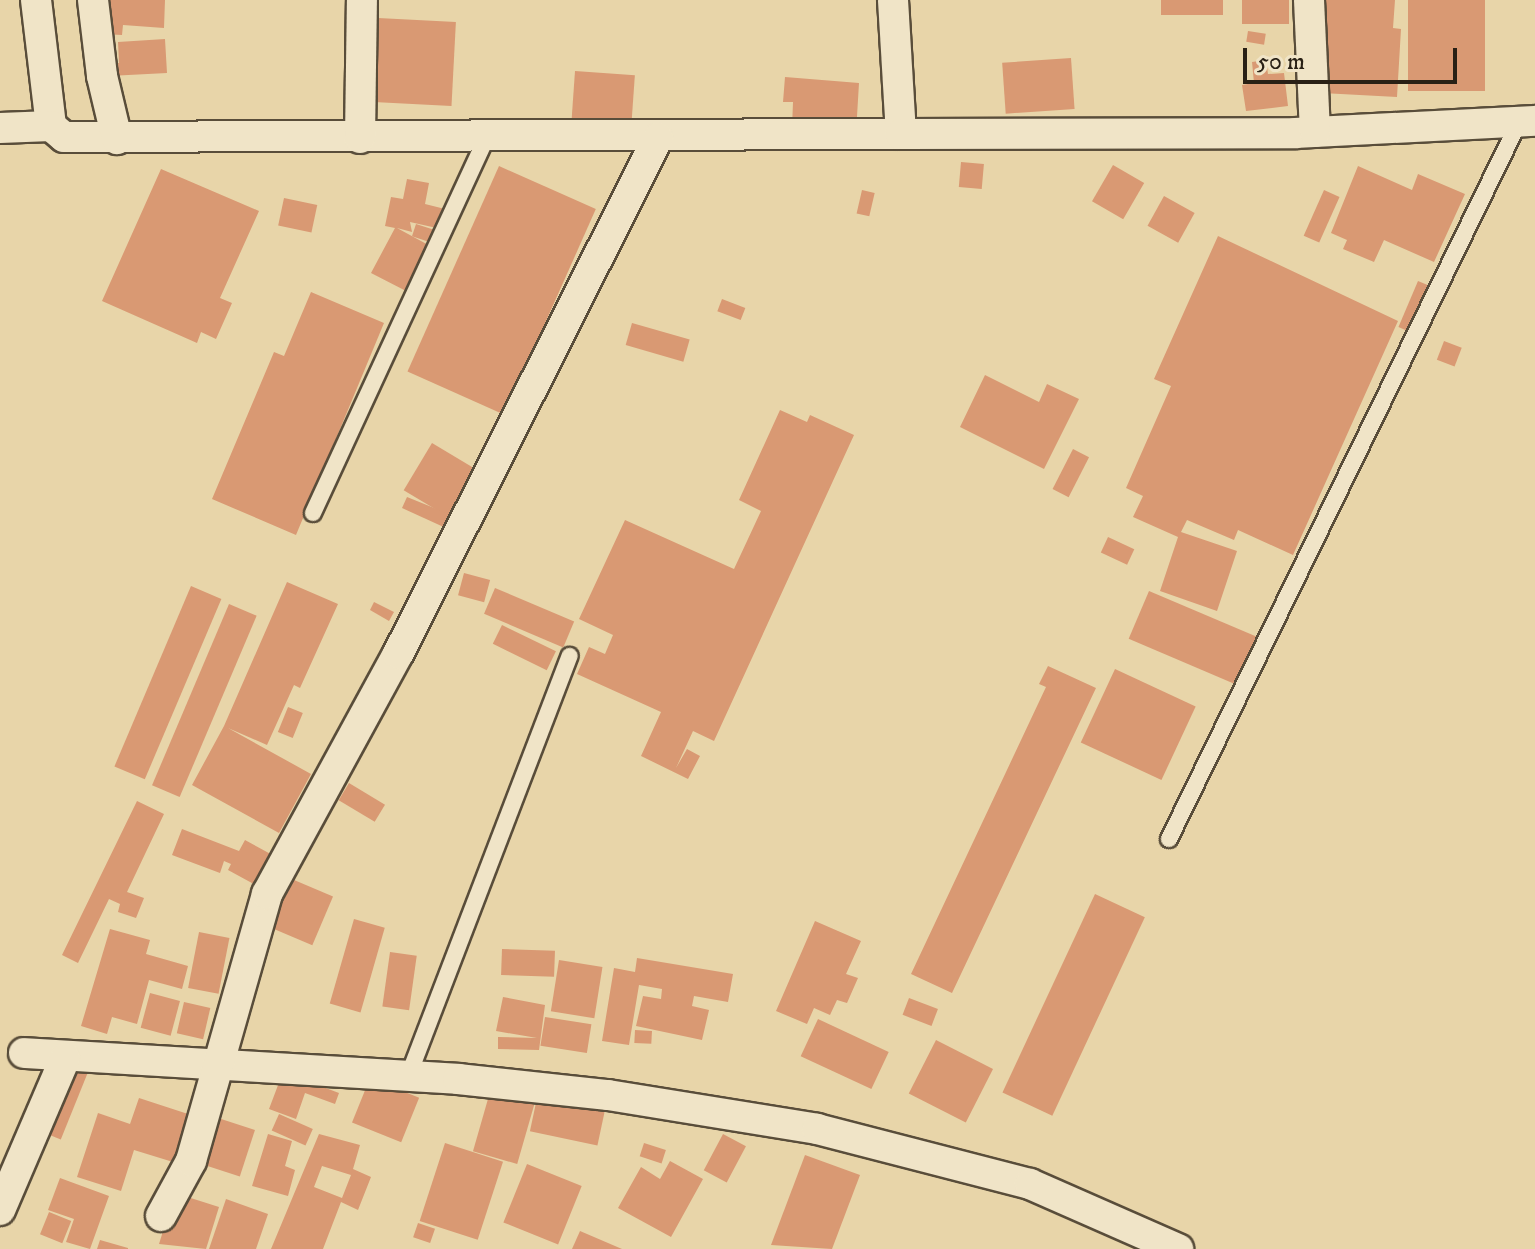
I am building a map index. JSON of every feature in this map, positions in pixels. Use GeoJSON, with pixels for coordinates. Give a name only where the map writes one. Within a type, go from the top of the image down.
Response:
{"type":"FeatureCollection","features":[{"type":"Feature","properties":{"kind":"street"},"geometry":{"type":"LineString","coordinates":[[36,0],[51,126]]}},
{"type":"Feature","properties":{"kind":"street"},"geometry":{"type":"LineString","coordinates":[[93,0],[102,76],[117,139]]}},
{"type":"Feature","properties":{"kind":"street"},"geometry":{"type":"LineString","coordinates":[[360,138],[362,0]]}},
{"type":"Feature","properties":{"kind":"street"},"geometry":{"type":"LineString","coordinates":[[893,0],[901,134]]}},
{"type":"Feature","properties":{"kind":"street"},"geometry":{"type":"LineString","coordinates":[[1309,0],[1315,132]]}},
{"type":"Feature","properties":{"kind":"street"},"geometry":{"type":"LineString","coordinates":[[0,128],[51,126],[64,137],[117,139],[658,138],[1315,132],[1527,121]]}},
{"type":"Feature","properties":{"kind":"street"},"geometry":{"type":"LineString","coordinates":[[161,1216],[191,1161],[221,1066],[267,894],[398,654],[658,138]]}},
{"type":"Feature","properties":{"kind":"street"},"geometry":{"type":"LineString","coordinates":[[24,1053],[65,1058],[408,1077],[608,1095],[817,1129],[1030,1184],[1178,1249]]}},
{"type":"Feature","properties":{"kind":"street"},"geometry":{"type":"LineString","coordinates":[[0,1210],[65,1058]]}},
{"type":"Feature","properties":{"kind":"lane"},"geometry":{"type":"LineString","coordinates":[[1169,839],[1527,121]]}},
{"type":"Feature","properties":{"kind":"lane"},"geometry":{"type":"LineString","coordinates":[[313,513],[486,138]]}},
{"type":"Feature","properties":{"kind":"lane"},"geometry":{"type":"LineString","coordinates":[[408,1077],[570,656]]}},
{"type":"Feature","properties":{"kind":"building"},"geometry":{"type":"Polygon","coordinates":[[[104,0],[165,0],[164,28],[123,25],[122,35],[102,34],[104,0]]]}},
{"type":"Feature","properties":{"kind":"building"},"geometry":{"type":"Polygon","coordinates":[[[1161,0],[1223,0],[1223,15],[1161,15],[1161,0]]]}},
{"type":"Feature","properties":{"kind":"building"},"geometry":{"type":"Polygon","coordinates":[[[1242,0],[1289,0],[1289,24],[1242,24],[1242,0]]]}},
{"type":"Feature","properties":{"kind":"building"},"geometry":{"type":"Polygon","coordinates":[[[1323,0],[1395,0],[1393,28],[1401,29],[1397,97],[1322,93],[1323,0]]]}},
{"type":"Feature","properties":{"kind":"building"},"geometry":{"type":"Polygon","coordinates":[[[1408,0],[1485,0],[1485,91],[1408,91],[1408,0]]]}},
{"type":"Feature","properties":{"kind":"building"},"geometry":{"type":"Polygon","coordinates":[[[378,18],[456,22],[451,106],[374,102],[378,18]]]}},
{"type":"Feature","properties":{"kind":"building"},"geometry":{"type":"Polygon","coordinates":[[[1248,31],[1266,34],[1264,45],[1246,42],[1248,31]]]}},
{"type":"Feature","properties":{"kind":"building"},"geometry":{"type":"Polygon","coordinates":[[[165,39],[167,73],[109,76],[108,63],[119,63],[118,42],[165,39]]]}},
{"type":"Feature","properties":{"kind":"building"},"geometry":{"type":"Polygon","coordinates":[[[1071,58],[1075,109],[1006,114],[1002,63],[1071,58]]]}},
{"type":"Feature","properties":{"kind":"building"},"geometry":{"type":"Polygon","coordinates":[[[1266,60],[1268,74],[1284,73],[1288,106],[1246,111],[1242,85],[1254,83],[1252,62],[1266,60]]]}},
{"type":"Feature","properties":{"kind":"building"},"geometry":{"type":"Polygon","coordinates":[[[575,71],[635,75],[632,122],[572,118],[575,71]]]}},
{"type":"Feature","properties":{"kind":"building"},"geometry":{"type":"Polygon","coordinates":[[[785,77],[859,83],[856,133],[792,128],[793,102],[783,102],[785,77]]]}},
{"type":"Feature","properties":{"kind":"building"},"geometry":{"type":"Polygon","coordinates":[[[961,162],[984,164],[982,189],[959,187],[961,162]]]}},
{"type":"Feature","properties":{"kind":"building"},"geometry":{"type":"Polygon","coordinates":[[[1113,165],[1144,183],[1123,219],[1092,201],[1113,165]]]}},
{"type":"Feature","properties":{"kind":"building"},"geometry":{"type":"Polygon","coordinates":[[[499,166],[596,209],[504,415],[407,372],[499,166]]]}},
{"type":"Feature","properties":{"kind":"building"},"geometry":{"type":"Polygon","coordinates":[[[1358,166],[1412,190],[1418,174],[1465,194],[1434,262],[1384,240],[1374,262],[1343,249],[1347,240],[1331,233],[1358,166]]]}},
{"type":"Feature","properties":{"kind":"building"},"geometry":{"type":"Polygon","coordinates":[[[161,169],[259,211],[220,298],[232,303],[216,339],[201,332],[197,343],[102,301],[161,169]]]}},
{"type":"Feature","properties":{"kind":"building"},"geometry":{"type":"Polygon","coordinates":[[[407,179],[429,183],[425,204],[445,209],[441,229],[410,222],[412,232],[397,228],[432,247],[408,292],[371,273],[395,228],[385,226],[391,197],[403,199],[407,179]]]}},
{"type":"Feature","properties":{"kind":"building"},"geometry":{"type":"Polygon","coordinates":[[[862,190],[875,193],[869,216],[857,213],[862,190]]]}},
{"type":"Feature","properties":{"kind":"building"},"geometry":{"type":"Polygon","coordinates":[[[1324,190],[1340,197],[1319,243],[1304,236],[1324,190]]]}},
{"type":"Feature","properties":{"kind":"building"},"geometry":{"type":"Polygon","coordinates":[[[1164,196],[1195,213],[1178,243],[1148,226],[1164,196]]]}},
{"type":"Feature","properties":{"kind":"building"},"geometry":{"type":"Polygon","coordinates":[[[284,198],[317,205],[311,232],[278,225],[284,198]]]}},
{"type":"Feature","properties":{"kind":"building"},"geometry":{"type":"Polygon","coordinates":[[[416,224],[438,231],[434,243],[412,236],[416,224]]]}},
{"type":"Feature","properties":{"kind":"building"},"geometry":{"type":"Polygon","coordinates":[[[1218,236],[1398,321],[1293,555],[1238,530],[1234,540],[1187,520],[1181,532],[1237,551],[1217,611],[1160,591],[1178,537],[1133,517],[1143,496],[1126,488],[1171,386],[1154,379],[1218,236]]]}},
{"type":"Feature","properties":{"kind":"building"},"geometry":{"type":"Polygon","coordinates":[[[1418,281],[1432,287],[1412,333],[1398,327],[1418,281]]]}},
{"type":"Feature","properties":{"kind":"building"},"geometry":{"type":"Polygon","coordinates":[[[311,292],[384,323],[296,535],[212,499],[274,352],[284,356],[311,292]]]}},
{"type":"Feature","properties":{"kind":"building"},"geometry":{"type":"Polygon","coordinates":[[[722,299],[745,308],[741,320],[717,311],[722,299]]]}},
{"type":"Feature","properties":{"kind":"building"},"geometry":{"type":"Polygon","coordinates":[[[632,323],[690,340],[683,362],[626,345],[632,323]]]}},
{"type":"Feature","properties":{"kind":"building"},"geometry":{"type":"Polygon","coordinates":[[[1444,341],[1462,348],[1455,366],[1437,360],[1444,341]]]}},
{"type":"Feature","properties":{"kind":"building"},"geometry":{"type":"Polygon","coordinates":[[[985,375],[1039,402],[1047,384],[1079,399],[1044,469],[960,427],[985,375]]]}},
{"type":"Feature","properties":{"kind":"building"},"geometry":{"type":"Polygon","coordinates":[[[780,410],[807,422],[810,415],[854,435],[714,741],[693,731],[676,768],[687,749],[700,756],[688,779],[641,756],[661,712],[577,674],[589,647],[605,654],[613,635],[579,619],[625,520],[734,569],[761,511],[739,500],[780,410]]]}},
{"type":"Feature","properties":{"kind":"building"},"geometry":{"type":"Polygon","coordinates":[[[432,443],[480,472],[452,519],[404,490],[432,443]]]}},
{"type":"Feature","properties":{"kind":"building"},"geometry":{"type":"Polygon","coordinates":[[[1073,449],[1089,457],[1069,497],[1053,489],[1073,449]]]}},
{"type":"Feature","properties":{"kind":"building"},"geometry":{"type":"Polygon","coordinates":[[[407,497],[454,516],[448,529],[402,508],[407,497]]]}},
{"type":"Feature","properties":{"kind":"building"},"geometry":{"type":"Polygon","coordinates":[[[1108,537],[1134,549],[1127,565],[1101,552],[1108,537]]]}},
{"type":"Feature","properties":{"kind":"building"},"geometry":{"type":"Polygon","coordinates":[[[464,573],[490,580],[484,602],[458,595],[464,573]]]}},
{"type":"Feature","properties":{"kind":"building"},"geometry":{"type":"Polygon","coordinates":[[[287,582],[338,604],[300,688],[294,685],[267,745],[228,728],[311,774],[279,833],[192,785],[224,726],[287,582]]]}},
{"type":"Feature","properties":{"kind":"building"},"geometry":{"type":"Polygon","coordinates":[[[191,586],[221,599],[145,779],[114,766],[191,586]]]}},
{"type":"Feature","properties":{"kind":"building"},"geometry":{"type":"Polygon","coordinates":[[[495,588],[574,622],[563,647],[484,614],[495,588]]]}},
{"type":"Feature","properties":{"kind":"building"},"geometry":{"type":"Polygon","coordinates":[[[1149,591],[1260,638],[1240,686],[1129,639],[1149,591]]]}},
{"type":"Feature","properties":{"kind":"building"},"geometry":{"type":"Polygon","coordinates":[[[374,602],[394,612],[389,621],[370,610],[374,602]]]}},
{"type":"Feature","properties":{"kind":"building"},"geometry":{"type":"Polygon","coordinates":[[[229,604],[257,616],[180,797],[152,785],[229,604]]]}},
{"type":"Feature","properties":{"kind":"building"},"geometry":{"type":"Polygon","coordinates":[[[502,625],[556,651],[547,670],[493,644],[502,625]]]}},
{"type":"Feature","properties":{"kind":"building"},"geometry":{"type":"Polygon","coordinates":[[[1048,666],[1096,688],[952,993],[911,974],[1046,687],[1039,684],[1048,666]]]}},
{"type":"Feature","properties":{"kind":"building"},"geometry":{"type":"Polygon","coordinates":[[[1115,669],[1196,707],[1161,780],[1081,742],[1115,669]]]}},
{"type":"Feature","properties":{"kind":"building"},"geometry":{"type":"Polygon","coordinates":[[[288,707],[303,713],[293,738],[278,732],[288,707]]]}},
{"type":"Feature","properties":{"kind":"building"},"geometry":{"type":"Polygon","coordinates":[[[349,783],[385,805],[375,822],[339,800],[349,783]]]}},
{"type":"Feature","properties":{"kind":"building"},"geometry":{"type":"Polygon","coordinates":[[[137,801],[164,814],[127,892],[144,898],[136,918],[118,912],[120,904],[109,899],[78,963],[62,955],[137,801]]]}},
{"type":"Feature","properties":{"kind":"building"},"geometry":{"type":"Polygon","coordinates":[[[182,829],[239,851],[245,840],[278,858],[261,888],[228,870],[231,864],[224,861],[220,873],[172,855],[182,829]]]}},
{"type":"Feature","properties":{"kind":"building"},"geometry":{"type":"Polygon","coordinates":[[[287,877],[333,897],[312,945],[266,926],[287,877]]]}},
{"type":"Feature","properties":{"kind":"building"},"geometry":{"type":"Polygon","coordinates":[[[1095,894],[1145,917],[1052,1116],[1002,1092],[1095,894]]]}},
{"type":"Feature","properties":{"kind":"building"},"geometry":{"type":"Polygon","coordinates":[[[354,919],[385,928],[361,1012],[330,1004],[354,919]]]}},
{"type":"Feature","properties":{"kind":"building"},"geometry":{"type":"Polygon","coordinates":[[[815,921],[861,941],[846,974],[858,978],[847,1003],[837,1000],[830,1015],[814,1008],[807,1024],[776,1011],[815,921]]]}},
{"type":"Feature","properties":{"kind":"building"},"geometry":{"type":"Polygon","coordinates":[[[110,929],[150,940],[146,954],[188,966],[182,989],[149,980],[137,1024],[112,1017],[107,1034],[81,1026],[110,929]]]}},
{"type":"Feature","properties":{"kind":"building"},"geometry":{"type":"Polygon","coordinates":[[[199,932],[229,938],[219,994],[188,988],[199,932]]]}},
{"type":"Feature","properties":{"kind":"building"},"geometry":{"type":"Polygon","coordinates":[[[502,949],[555,951],[554,977],[501,975],[502,949]]]}},
{"type":"Feature","properties":{"kind":"building"},"geometry":{"type":"Polygon","coordinates":[[[390,952],[417,956],[409,1010],[382,1006],[390,952]]]}},
{"type":"Feature","properties":{"kind":"building"},"geometry":{"type":"Polygon","coordinates":[[[637,958],[733,974],[728,1002],[694,996],[692,1006],[709,1010],[702,1040],[636,1026],[643,996],[661,999],[662,989],[639,985],[629,1045],[602,1041],[614,968],[635,972],[637,958]]]}},
{"type":"Feature","properties":{"kind":"building"},"geometry":{"type":"Polygon","coordinates":[[[559,960],[602,967],[594,1018],[551,1011],[559,960]]]}},
{"type":"Feature","properties":{"kind":"building"},"geometry":{"type":"Polygon","coordinates":[[[150,993],[180,1001],[171,1036],[141,1028],[150,993]]]}},
{"type":"Feature","properties":{"kind":"building"},"geometry":{"type":"Polygon","coordinates":[[[503,997],[545,1005],[539,1050],[498,1049],[498,1037],[537,1038],[496,1031],[503,997]]]}},
{"type":"Feature","properties":{"kind":"building"},"geometry":{"type":"Polygon","coordinates":[[[909,998],[938,1009],[931,1026],[903,1015],[909,998]]]}},
{"type":"Feature","properties":{"kind":"building"},"geometry":{"type":"Polygon","coordinates":[[[184,1002],[210,1008],[203,1039],[177,1033],[184,1002]]]}},
{"type":"Feature","properties":{"kind":"building"},"geometry":{"type":"Polygon","coordinates":[[[545,1017],[591,1024],[587,1053],[540,1046],[545,1017]]]}},
{"type":"Feature","properties":{"kind":"building"},"geometry":{"type":"Polygon","coordinates":[[[818,1019],[889,1052],[871,1089],[801,1056],[818,1019]]]}},
{"type":"Feature","properties":{"kind":"building"},"geometry":{"type":"Polygon","coordinates":[[[635,1030],[652,1031],[651,1044],[634,1043],[635,1030]]]}},
{"type":"Feature","properties":{"kind":"building"},"geometry":{"type":"Polygon","coordinates":[[[936,1040],[993,1069],[966,1123],[909,1093],[936,1040]]]}},
{"type":"Feature","properties":{"kind":"building"},"geometry":{"type":"Polygon","coordinates":[[[67,1060],[89,1069],[61,1139],[39,1130],[67,1060]]]}},
{"type":"Feature","properties":{"kind":"building"},"geometry":{"type":"Polygon","coordinates":[[[283,1072],[339,1093],[335,1104],[305,1093],[296,1119],[269,1109],[283,1072]]]}},
{"type":"Feature","properties":{"kind":"building"},"geometry":{"type":"Polygon","coordinates":[[[370,1078],[419,1098],[401,1142],[352,1123],[370,1078]]]}},
{"type":"Feature","properties":{"kind":"building"},"geometry":{"type":"Polygon","coordinates":[[[492,1085],[536,1098],[517,1164],[473,1151],[492,1085]]]}},
{"type":"Feature","properties":{"kind":"building"},"geometry":{"type":"Polygon","coordinates":[[[139,1098],[188,1114],[173,1162],[134,1150],[121,1191],[77,1177],[98,1113],[130,1124],[139,1098]]]}},
{"type":"Feature","properties":{"kind":"building"},"geometry":{"type":"Polygon","coordinates":[[[537,1098],[604,1112],[597,1146],[530,1131],[537,1098]]]}},
{"type":"Feature","properties":{"kind":"building"},"geometry":{"type":"Polygon","coordinates":[[[279,1114],[313,1129],[305,1145],[272,1130],[279,1114]]]}},
{"type":"Feature","properties":{"kind":"building"},"geometry":{"type":"Polygon","coordinates":[[[215,1117],[255,1130],[240,1177],[200,1164],[215,1117]]]}},
{"type":"Feature","properties":{"kind":"building"},"geometry":{"type":"Polygon","coordinates":[[[268,1134],[292,1141],[285,1166],[295,1170],[288,1196],[252,1186],[268,1134]]]}},
{"type":"Feature","properties":{"kind":"building"},"geometry":{"type":"Polygon","coordinates":[[[319,1134],[360,1145],[353,1169],[371,1177],[358,1210],[341,1202],[323,1249],[271,1249],[319,1134]],[[322,1166],[314,1187],[342,1198],[351,1175],[322,1166]]]}},
{"type":"Feature","properties":{"kind":"building"},"geometry":{"type":"Polygon","coordinates":[[[723,1134],[746,1146],[727,1182],[704,1170],[723,1134]]]}},
{"type":"Feature","properties":{"kind":"building"},"geometry":{"type":"Polygon","coordinates":[[[445,1143],[503,1162],[478,1240],[420,1221],[445,1143]]]}},
{"type":"Feature","properties":{"kind":"building"},"geometry":{"type":"Polygon","coordinates":[[[644,1143],[666,1150],[662,1163],[640,1156],[644,1143]]]}},
{"type":"Feature","properties":{"kind":"building"},"geometry":{"type":"Polygon","coordinates":[[[805,1155],[860,1175],[832,1249],[771,1245],[805,1155]]]}},
{"type":"Feature","properties":{"kind":"building"},"geometry":{"type":"Polygon","coordinates":[[[670,1161],[703,1179],[671,1237],[618,1208],[641,1167],[660,1179],[670,1161]]]}},
{"type":"Feature","properties":{"kind":"building"},"geometry":{"type":"Polygon","coordinates":[[[527,1164],[582,1186],[558,1245],[503,1222],[527,1164]]]}},
{"type":"Feature","properties":{"kind":"building"},"geometry":{"type":"Polygon","coordinates":[[[60,1178],[109,1196],[90,1249],[66,1242],[74,1219],[48,1210],[60,1178]]]}},
{"type":"Feature","properties":{"kind":"building"},"geometry":{"type":"Polygon","coordinates":[[[175,1193],[219,1207],[206,1249],[159,1244],[175,1193]]]}},
{"type":"Feature","properties":{"kind":"building"},"geometry":{"type":"Polygon","coordinates":[[[226,1199],[268,1214],[256,1249],[209,1249],[226,1199]]]}},
{"type":"Feature","properties":{"kind":"building"},"geometry":{"type":"Polygon","coordinates":[[[49,1212],[71,1221],[62,1243],[40,1234],[49,1212]]]}},
{"type":"Feature","properties":{"kind":"building"},"geometry":{"type":"Polygon","coordinates":[[[418,1223],[435,1229],[430,1243],[413,1237],[418,1223]]]}},
{"type":"Feature","properties":{"kind":"building"},"geometry":{"type":"Polygon","coordinates":[[[580,1231],[622,1249],[572,1249],[580,1231]]]}},
{"type":"Feature","properties":{"kind":"building"},"geometry":{"type":"Polygon","coordinates":[[[100,1240],[128,1248],[128,1249],[97,1249],[100,1240]]]}}]}
